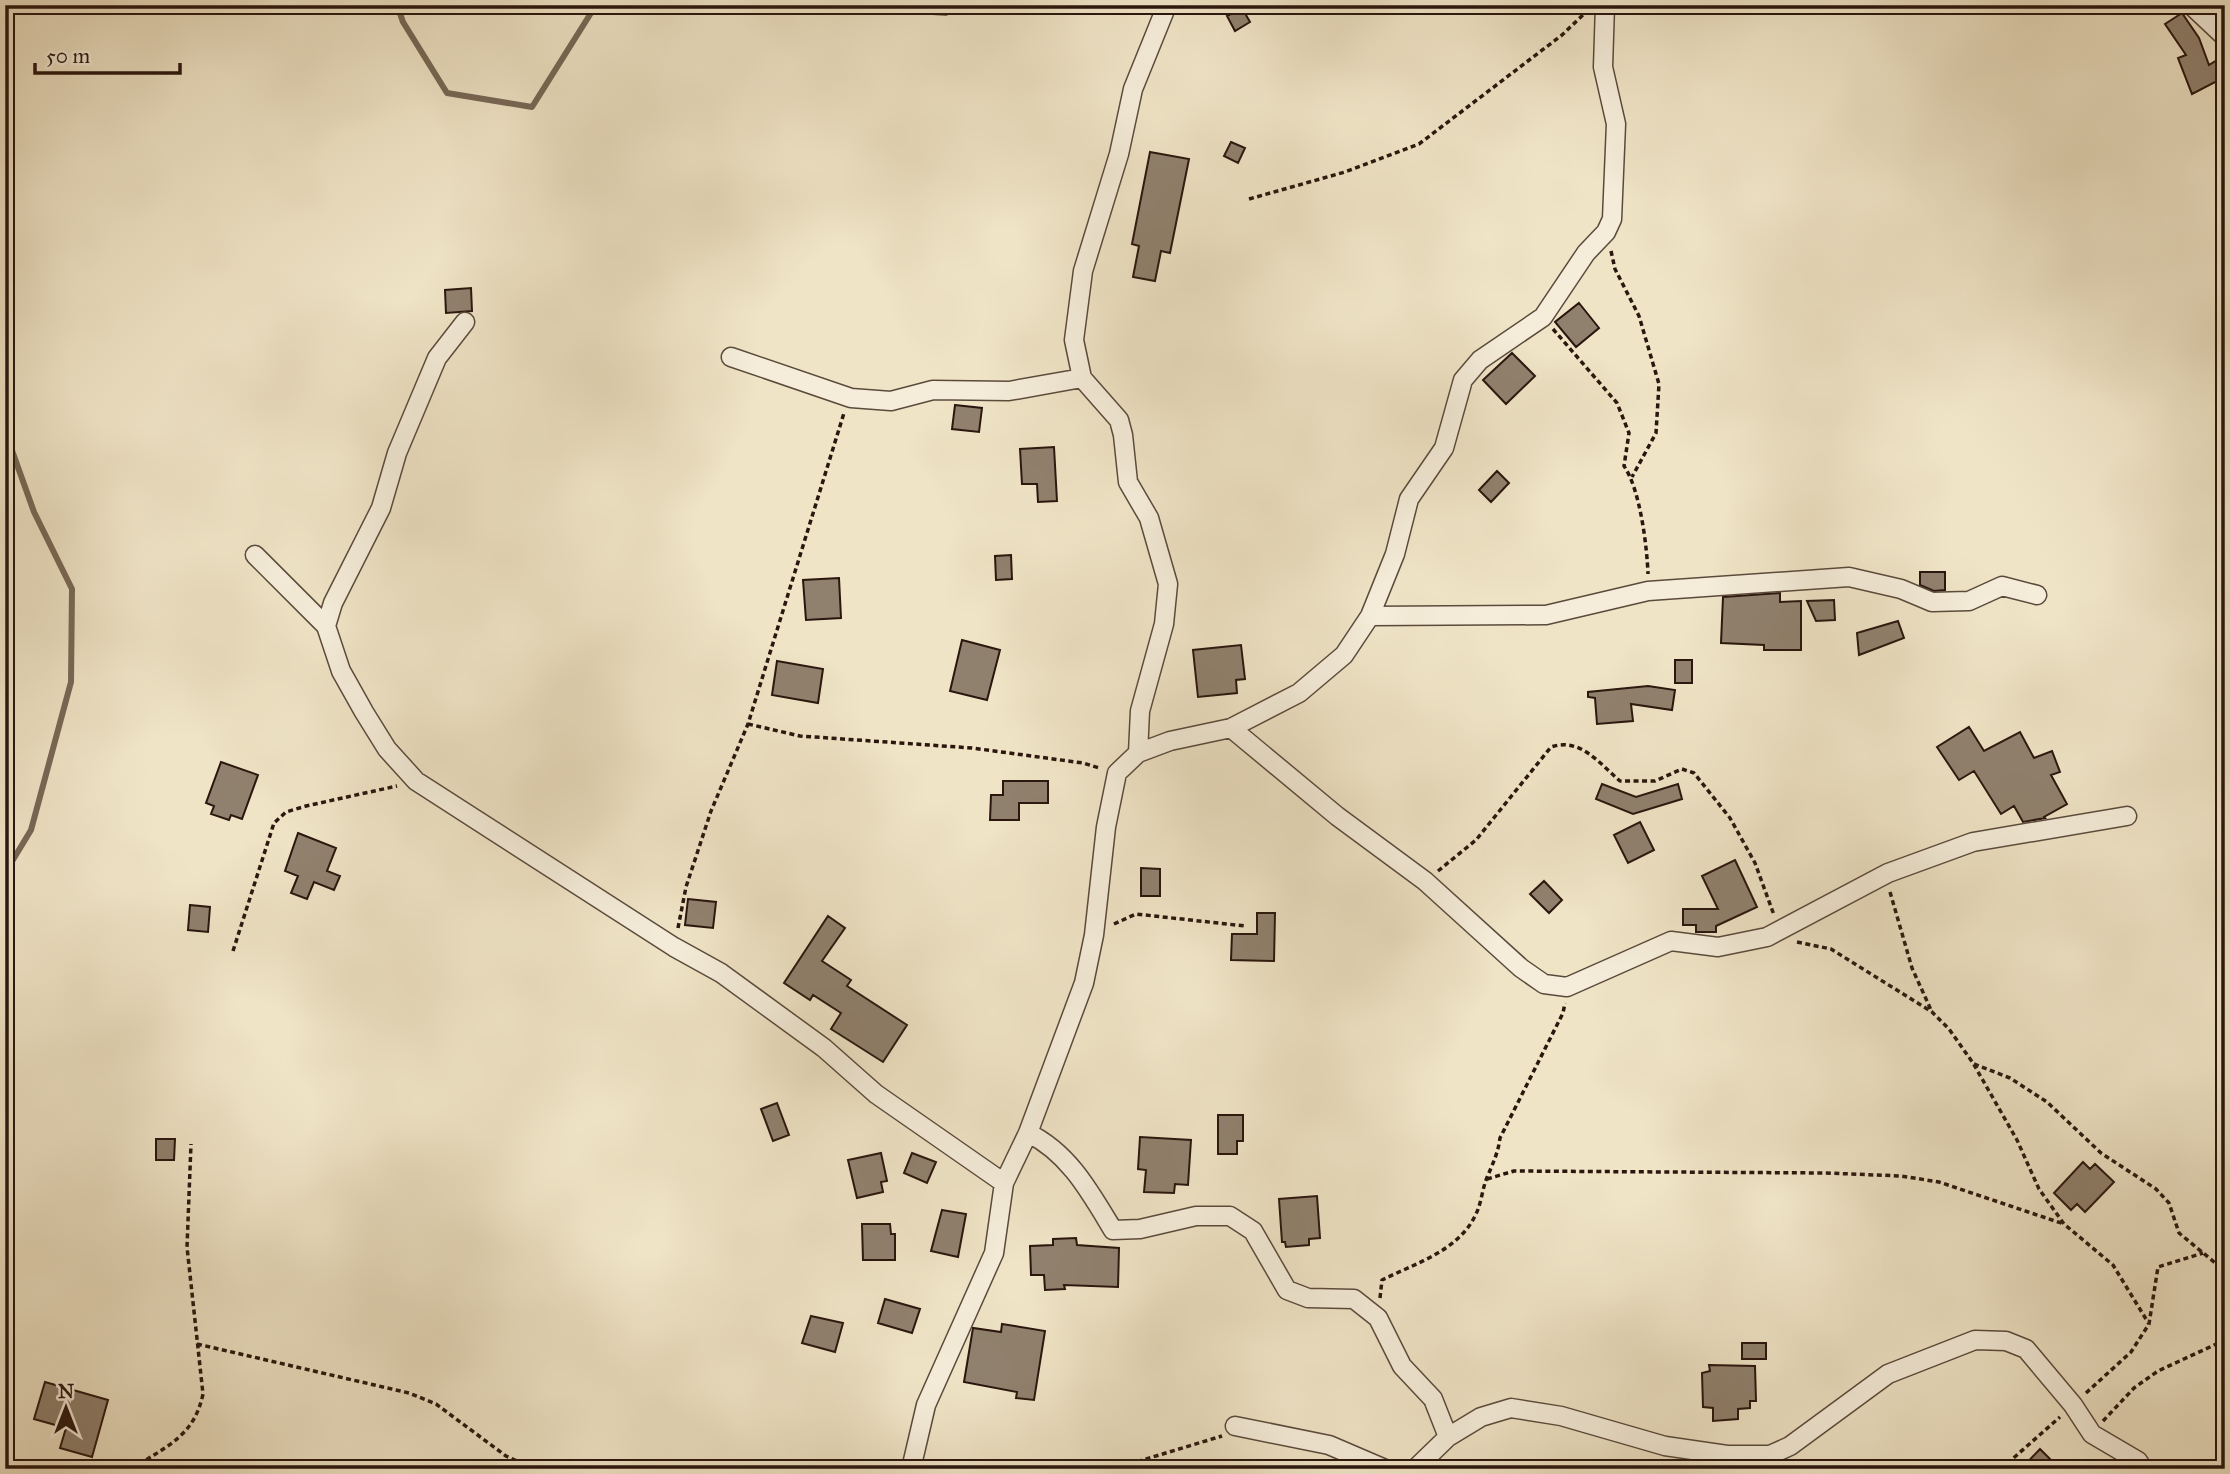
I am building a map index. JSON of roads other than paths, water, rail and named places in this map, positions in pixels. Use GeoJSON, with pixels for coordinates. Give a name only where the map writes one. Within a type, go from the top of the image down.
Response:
{"type":"FeatureCollection","features":[{"type":"Feature","properties":{"kind":"street"},"geometry":{"type":"LineString","coordinates":[[1138,753],[1140,711],[1164,624],[1168,584],[1149,518],[1128,482],[1119,420],[1082,378],[1074,340],[1083,271],[1119,154],[1133,89],[1167,5]]}},
{"type":"Feature","properties":{"kind":"street"},"geometry":{"type":"LineString","coordinates":[[911,1469],[926,1405],[994,1253],[1003,1183],[1028,1133],[1084,983],[1094,936],[1106,827],[1117,773],[1138,753],[1170,741],[1231,728],[1299,693],[1344,655],[1370,616],[1395,554],[1409,499],[1444,448],[1462,380],[1480,360],[1543,317],[1586,253],[1606,232],[1612,219],[1616,124],[1602,67],[1605,5]]}},
{"type":"Feature","properties":{"kind":"street"},"geometry":{"type":"LineString","coordinates":[[2191,5],[2225,37]]}},
{"type":"Feature","properties":{"kind":"street"},"geometry":{"type":"LineString","coordinates":[[326,626],[333,603],[382,508],[397,453],[437,358],[465,322]]}},
{"type":"Feature","properties":{"kind":"street"},"geometry":{"type":"LineString","coordinates":[[731,357],[851,398],[891,401],[933,390],[1009,391],[1082,378]]}},
{"type":"Feature","properties":{"kind":"street"},"geometry":{"type":"LineString","coordinates":[[255,555],[326,626],[341,671],[387,749],[416,781],[674,947],[721,973],[824,1048],[876,1094],[1003,1183]]}},
{"type":"Feature","properties":{"kind":"street"},"geometry":{"type":"LineString","coordinates":[[1370,616],[1546,615],[1648,591],[1849,577],[1901,589],[1932,602],[1969,601],[2002,586],[2037,595]]}},
{"type":"Feature","properties":{"kind":"street"},"geometry":{"type":"LineString","coordinates":[[1231,728],[1337,816],[1425,881],[1521,968],[1544,984],[1567,987],[1671,941],[1718,947],[1774,933],[1888,873],[1973,842],[2127,816]]}},
{"type":"Feature","properties":{"kind":"street"},"geometry":{"type":"LineString","coordinates":[[1028,1133],[1045,1141],[1082,1177],[1113,1230],[1140,1229],[1196,1216],[1230,1216],[1253,1231],[1287,1290],[1308,1298],[1354,1299],[1378,1318],[1402,1366],[1433,1398],[1448,1437]]}},
{"type":"Feature","properties":{"kind":"street"},"geometry":{"type":"LineString","coordinates":[[1415,1469],[1448,1437],[1481,1417],[1511,1408],[1561,1416],[1665,1446],[1727,1455],[1770,1455],[1790,1446],[1888,1374],[1975,1340],[2006,1340],[2026,1349],[2073,1405],[2092,1434],[2138,1461],[2143,1469]]}},
{"type":"Feature","properties":{"kind":"street"},"geometry":{"type":"LineString","coordinates":[[1236,1426],[1329,1445],[1385,1469]]}},
{"type":"Feature","properties":{"kind":"waterway"},"geometry":{"type":"LineString","coordinates":[[397,5],[403,22],[447,93],[532,107],[596,5]]}},
{"type":"Feature","properties":{"kind":"waterway"},"geometry":{"type":"LineString","coordinates":[[836,5],[946,13],[950,5]]}},
{"type":"Feature","properties":{"kind":"waterway"},"geometry":{"type":"LineString","coordinates":[[5,431],[34,512],[72,589],[71,682],[31,830],[5,873]]}}]}
